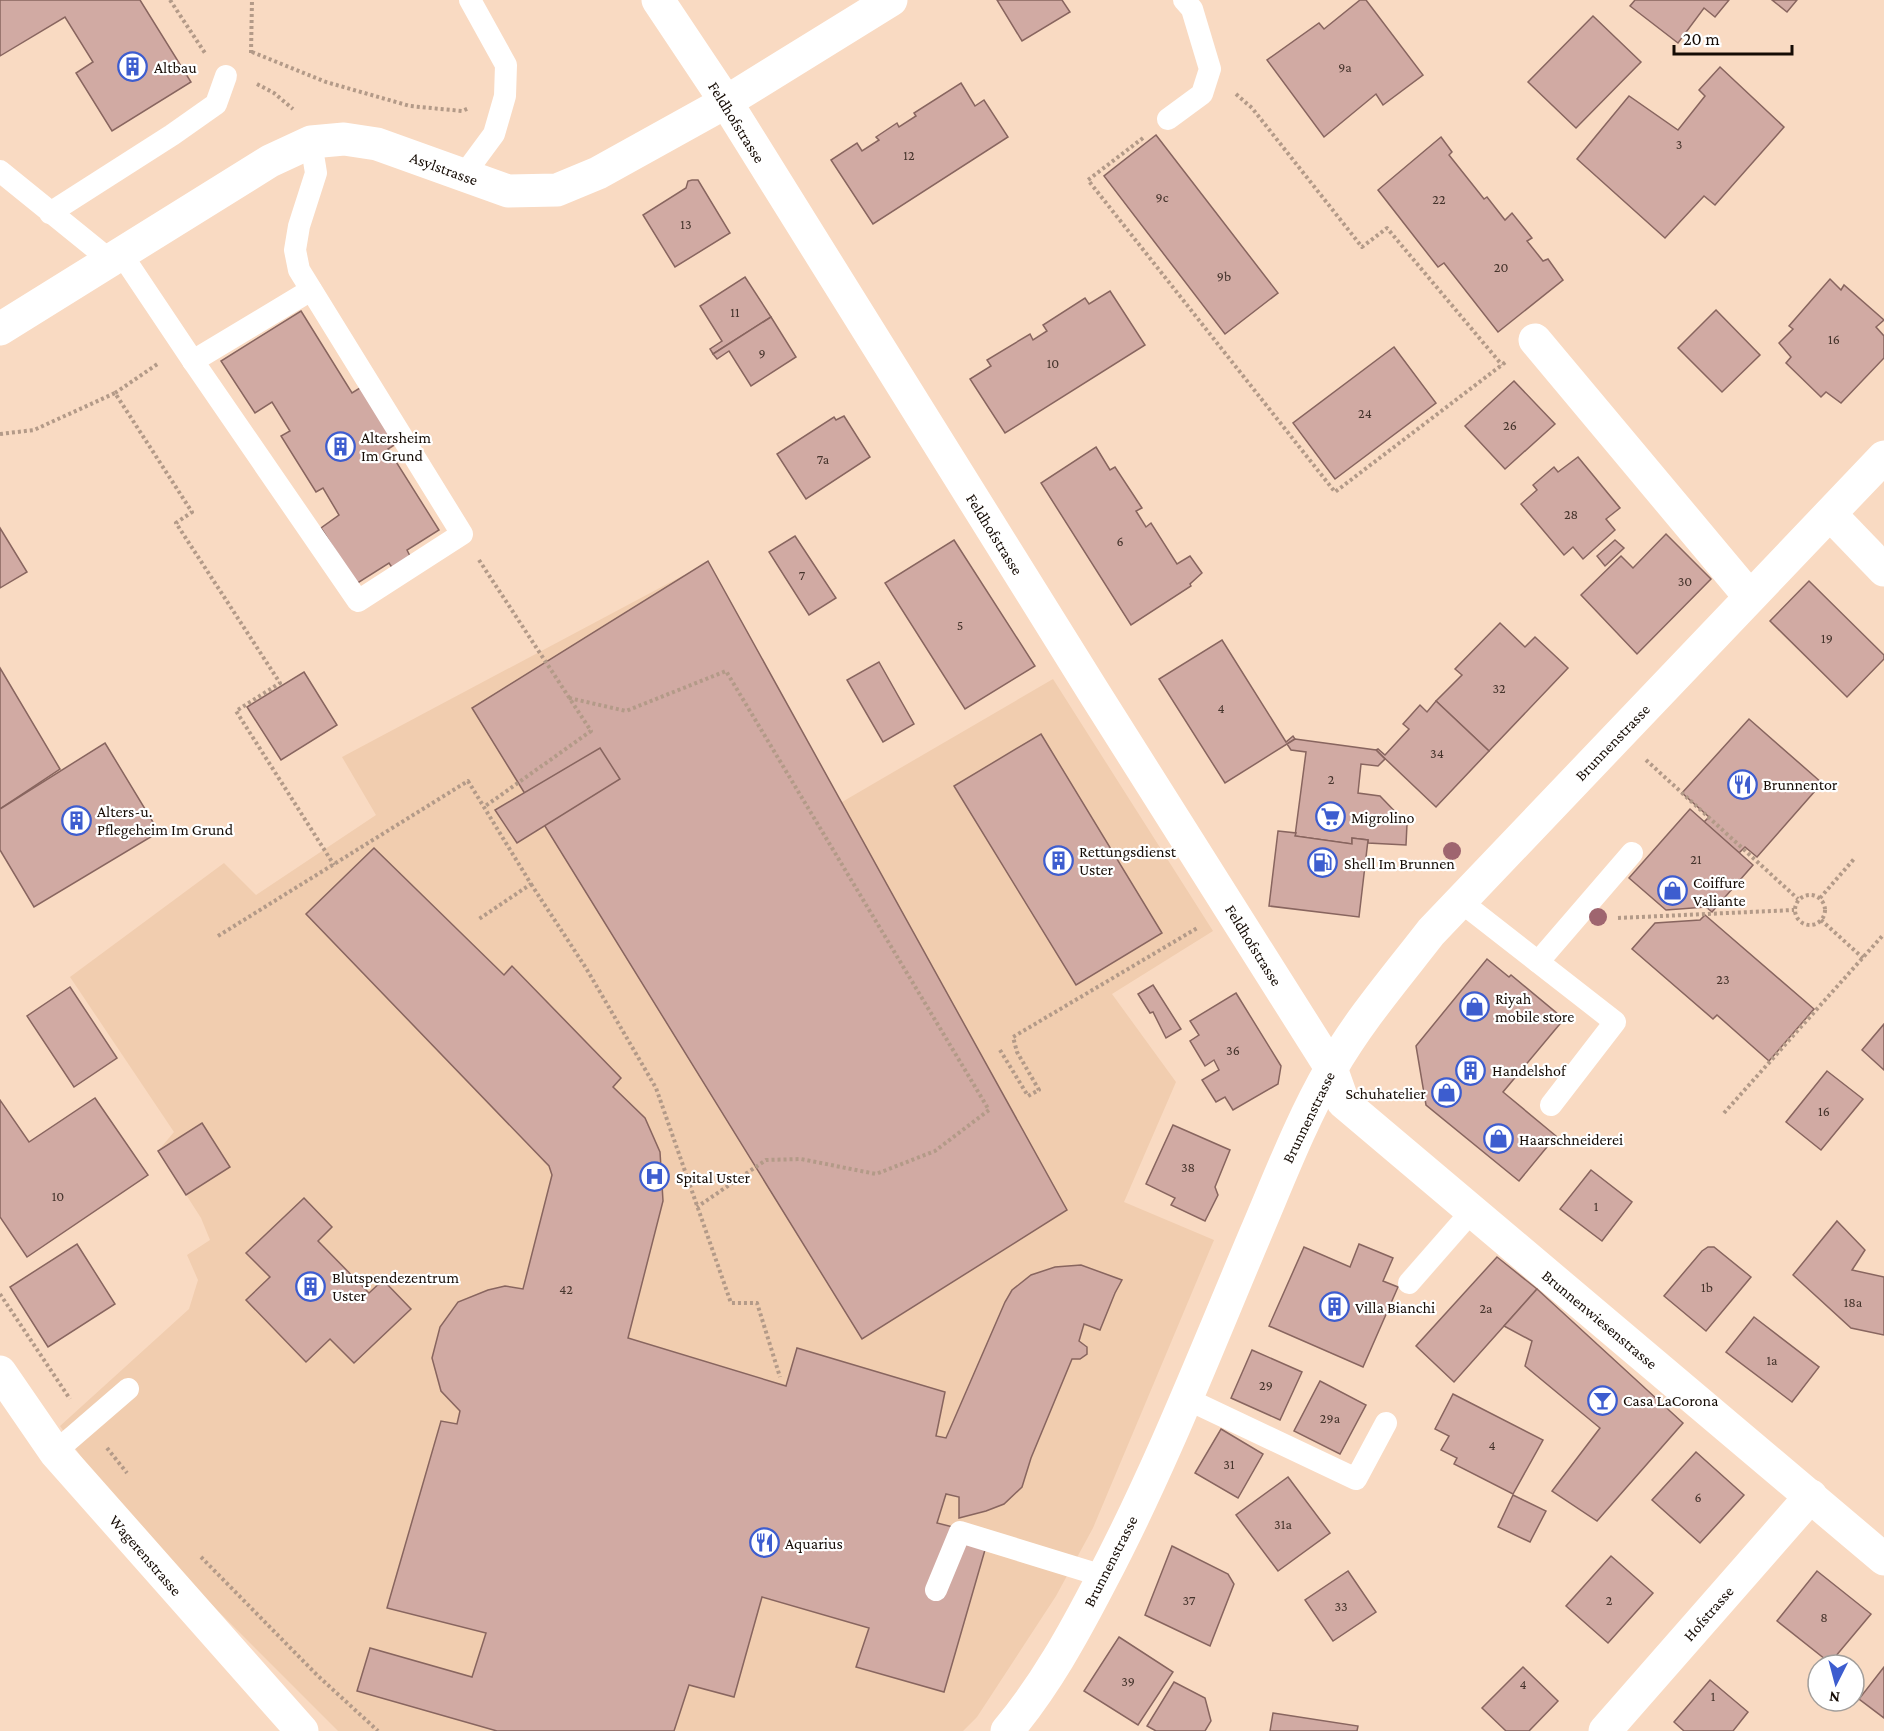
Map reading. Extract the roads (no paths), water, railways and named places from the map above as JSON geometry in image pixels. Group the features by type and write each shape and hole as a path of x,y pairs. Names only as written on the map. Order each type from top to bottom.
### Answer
{"street":[{"name":"Feldhofstrasse","path":"658,0 726,102 1331,1068"},
{"name":"Asylstrasse","path":"0,329 270,161 311,142 344,139 377,144 508,191 557,190 598,173 726,102 891,0"},
{"path":"1535,339 1750,597"},
{"name":"Brunnenstrasse","path":"1007,1731 1027,1707 1080,1622 1141,1499 1293,1146 1331,1068 1373,1007 1424,940 1884,457"},
{"path":"1830,514 1884,570"},
{"name":"Brunnenwiesenstrasse","path":"1331,1068 1343,1102 1884,1559"},
{"name":"Wagerenstrasse","path":"0,1372 55,1452 302,1731"},
{"name":"Hofstrasse","path":"1605,1731 1811,1496"}],"lane":[{"path":"463,176 494,134 505,96 506,65 470,0"},
{"path":"1168,119 1202,94 1210,69 1192,9 1184,0"},
{"path":"50,213 216,104 226,76"},
{"path":"0,171 50,213 117,258 188,354 358,601 462,534 299,270 296,250 299,226 316,173 311,142"},
{"path":"188,354 311,290"},
{"path":"1538,962 1632,853"},
{"path":"1460,901 1615,1022 1551,1105"},
{"path":"1408,1283 1472,1211"},
{"path":"55,1452 128,1389"},
{"path":"1185,1398 1356,1479 1386,1423"},
{"path":"936,1590 960,1532 1103,1576"}],"place":[{"name":"Altbau","path":"133,67"},
{"name":"Altersheim Im Grund","path":"340,446"},
{"name":"Brunnentor","path":"1742,784"},
{"name":"Migrolino","path":"1330,817"},
{"name":"Alters-u. Pflegeheim Im Grund","path":"76,820"},
{"name":"Rettungsdienst Uster","path":"1058,860"},
{"name":"Shell Im Brunnen","path":"1323,863"},
{"name":"Coiffure Valiante","path":"1672,891"},
{"name":"Riyah mobile store","path":"1474,1007"},
{"name":"Handelshof","path":"1471,1070"},
{"name":"Schuhatelier","path":"1447,1093"},
{"name":"Haarschneiderei","path":"1498,1139"},
{"name":"Spital Uster","path":"655,1177"},
{"name":"Blutspendezentrum Uster","path":"311,1286"},
{"name":"Villa Bianchi","path":"1334,1307"},
{"name":"Casa LaCorona","path":"1602,1400"},
{"name":"Aquarius","path":"764,1543"}]}
